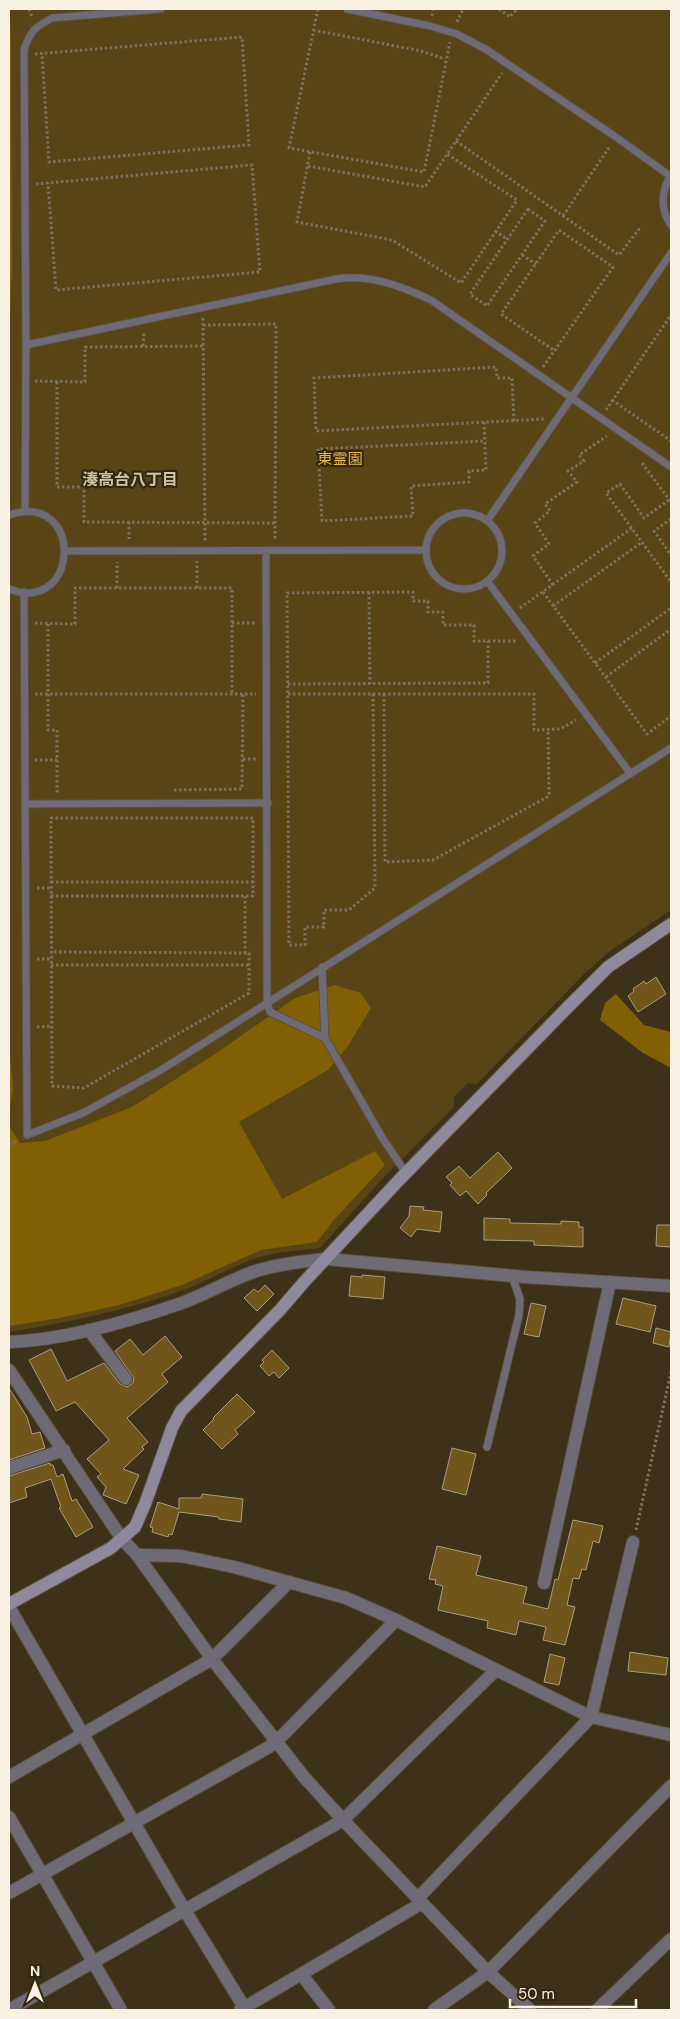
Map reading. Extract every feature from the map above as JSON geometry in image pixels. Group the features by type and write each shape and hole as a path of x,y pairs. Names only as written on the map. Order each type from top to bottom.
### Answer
{"street":[{"path":"633,1542 591,1717 420,1900 242,2009 9,1606 111,1548 134,1527 145,1504 172,1428 181,1411 327,1259 406,1173 608,967 671,924"},
{"path":"9,1342 30,1341 89,1330 179,1304 256,1271 298,1262 327,1259 512,1276 671,1286"},
{"path":"544,1583 610,1282"},
{"path":"89,1330 126,1379"},
{"path":"9,1370 122,1539 137,1555 212,1659 276,1742 343,1820 488,1972 530,2010"},
{"path":"9,1468 64,1450"},
{"path":"137,1555 181,1556 234,1567 346,1598 396,1620 591,1717 671,1735"},
{"path":"9,1778 212,1659 289,1582"},
{"path":"9,1894 276,1742 396,1620"},
{"path":"9,2010 343,1820 496,1670"},
{"path":"434,2010 488,1972 671,1786"},
{"path":"9,1817 122,2010"},
{"path":"596,2010 671,1938"},
{"path":"302,1974 329,2010"}],"lane":[{"path":"25,511 24,55 28,35 38,25 52,18 161,9"},
{"path":"347,9 452,33 487,50 671,176 664,191 663,201 664,212 671,225"},
{"path":"486,520 671,253"},
{"path":"26,345 344,278 370,278 400,286 431,300 671,468"},
{"path":"9,514 25,511 39,514 55,524 64,542 65,551 61,570 56,578 40,590 24,592 9,589"},
{"path":"468,513 486,520 498,536 501,545 499,565 487,580 469,588 449,586 434,574 428,566 426,550 428,536 433,528 449,516 468,513"},
{"path":"266,550 267,1003 270,1012 325,1038"},
{"path":"65,551 426,550"},
{"path":"487,580 630,773"},
{"path":"24,592 27,1135 83,1114 160,1070 671,748"},
{"path":"26,804 268,803"},
{"path":"322,967 325,1038 383,1139 406,1173"},
{"path":"486,1447 519,1315 520,1300 512,1276"}],"path":[{"path":"318,9 289,148 310,152 424,172 445,59 452,33"},
{"path":"498,9 510,17 516,9"},
{"path":"313,30 421,51 445,59"},
{"path":"24,55 42,53 242,37 249,145 49,162 42,53"},
{"path":"307,166 425,187 508,65"},
{"path":"563,216 616,137"},
{"path":"456,141 619,255 640,228"},
{"path":"310,152 297,222 392,240 460,283 517,200 447,154"},
{"path":"25,184 252,165 260,272 56,290 48,183"},
{"path":"528,209 545,221 487,306 470,294 507,239 528,209"},
{"path":"538,375 612,267 559,230 501,314 554,351"},
{"path":"496,231 507,239"},
{"path":"522,255 536,264"},
{"path":"197,588 204,523 203,307"},
{"path":"600,418 671,315"},
{"path":"203,325 276,324 275,550"},
{"path":"26,381 85,382 85,332"},
{"path":"85,346 203,346"},
{"path":"514,421 512,378 497,378 496,368 314,378 316,431 514,421 557,418"},
{"path":"57,382 57,487 84,487 84,522 275,523"},
{"path":"612,400 671,441"},
{"path":"484,422 485,441 486,470 469,470 469,482 411,486 413,516 322,521 318,449 485,441"},
{"path":"554,585 533,556 549,544 535,523 550,511 545,504 577,482 568,471 584,461 579,455 616,430"},
{"path":"642,462 670,501 644,518 620,484 606,493 671,582"},
{"path":"671,519 654,531 671,556"},
{"path":"128,522 128,551"},
{"path":"512,614 632,528"},
{"path":"553,606 642,542"},
{"path":"117,551 117,588"},
{"path":"25,623 75,624 76,588 232,588 232,694"},
{"path":"373,694 375,888 349,910 324,910 324,927 305,927 305,945 289,945 287,592 413,592 413,601 428,601 428,612 443,612 443,625 474,625 474,641 532,641"},
{"path":"370,592 370,684"},
{"path":"543,592 647,734 671,716"},
{"path":"596,663 671,608"},
{"path":"232,623 266,623"},
{"path":"48,624 48,730 57,730 57,791 67,791"},
{"path":"606,677 671,629"},
{"path":"288,684 488,683 488,641"},
{"path":"25,694 267,694"},
{"path":"164,790 242,789 244,694"},
{"path":"288,694 534,694 534,730 560,729 586,715"},
{"path":"384,694 385,862 433,860 549,796 548,730"},
{"path":"26,760 57,760"},
{"path":"51,896 253,896 253,818 51,818 51,882 51,896 51,952 51,965 52,1086 84,1088 249,993 249,953 51,952"},
{"path":"51,882 253,882"},
{"path":"245,896 245,953"},
{"path":"51,965 249,965"},
{"path":"633,1542 671,1372"}],"green space":[{"name":"東霊園","path":"9,9 671,9 671,910 610,951 584,974 477,1084 468,1083 454,1097 453,1108 384,1177 320,1248 267,1255 241,1264 186,1289 121,1309 76,1320 9,1332"}],"shaded area":[{"path":"9,9 11,35 12,268 9,338"},
{"path":"335,985 361,993 371,1008 348,1046 328,1070 239,1122 282,1199 375,1151 385,1165 333,1221 317,1242 261,1250 182,1285 119,1305 60,1318 9,1326 9,1126 20,1143 45,1141 132,1107 215,1054 295,998"},
{"path":"616,994 644,1025 671,1032 671,1068 643,1053 600,1020 605,1003"},
{"path":"9,1045 13,1087 9,1117"}],"building":[{"path":"656,977 666,994 638,1012 628,996 634,991 633,989 644,981 646,984"},
{"path":"498,1152 512,1168 486,1193 487,1195 478,1204 466,1191 460,1196 450,1185 452,1183 446,1177 459,1166 470,1178"},
{"path":"410,1206 424,1207 423,1210 442,1212 440,1232 417,1229 411,1237 400,1228 409,1216"},
{"path":"484,1218 510,1219 510,1223 561,1224 561,1221 579,1222 579,1227 583,1227 583,1247 534,1245 534,1241 484,1240"},
{"path":"657,1225 671,1225 671,1247 656,1246"},
{"path":"362,1275 385,1277 383,1299 349,1296 351,1276 362,1277"},
{"path":"265,1285 274,1294 257,1311 244,1298 254,1289 258,1292"},
{"path":"623,1298 656,1306 650,1332 616,1324"},
{"path":"531,1303 546,1306 539,1337 524,1334"},
{"path":"656,1328 671,1332 669,1347 653,1343"},
{"path":"165,1336 182,1357 162,1374 168,1382 127,1418 148,1442 142,1447 144,1449 123,1469 139,1475 126,1504 103,1495 106,1487 97,1477 101,1474 87,1459 109,1440 75,1402 56,1411 29,1360 51,1349 67,1381 104,1363 120,1384 127,1387 133,1383 134,1378 115,1351 130,1339 143,1355"},
{"path":"272,1350 289,1368 279,1378 274,1372 269,1376 260,1366 264,1362 262,1360"},
{"path":"9,1388 27,1417 32,1434 40,1432 45,1448 9,1460"},
{"path":"237,1394 255,1412 235,1430 238,1434 222,1449 203,1430"},
{"path":"452,1448 476,1454 466,1495 442,1489"},
{"path":"50,1463 50,1465 53,1465 57,1477 63,1474 72,1501 76,1499 93,1527 76,1537 59,1508 61,1507 51,1479 25,1488 27,1497 9,1503 9,1476"},
{"path":"202,1494 243,1499 241,1522 179,1512 172,1535 169,1534 168,1537 152,1532 153,1528 150,1527 158,1502 179,1509 179,1498 201,1498"},
{"path":"573,1520 603,1526 599,1543 593,1541 586,1570 582,1569 579,1579 573,1578 567,1605 575,1607 565,1645 543,1640 546,1627 519,1621 516,1635 487,1628 488,1621 438,1610 443,1586 435,1584 436,1580 429,1579 437,1546 481,1556 476,1575 527,1587 523,1603 548,1609 555,1579 558,1580"},
{"path":"630,1652 668,1658 666,1675 628,1671"},
{"path":"550,1654 565,1658 559,1685 544,1682"}],"district":[{"name":"湊高台八丁目","path":"130,479"}]}
